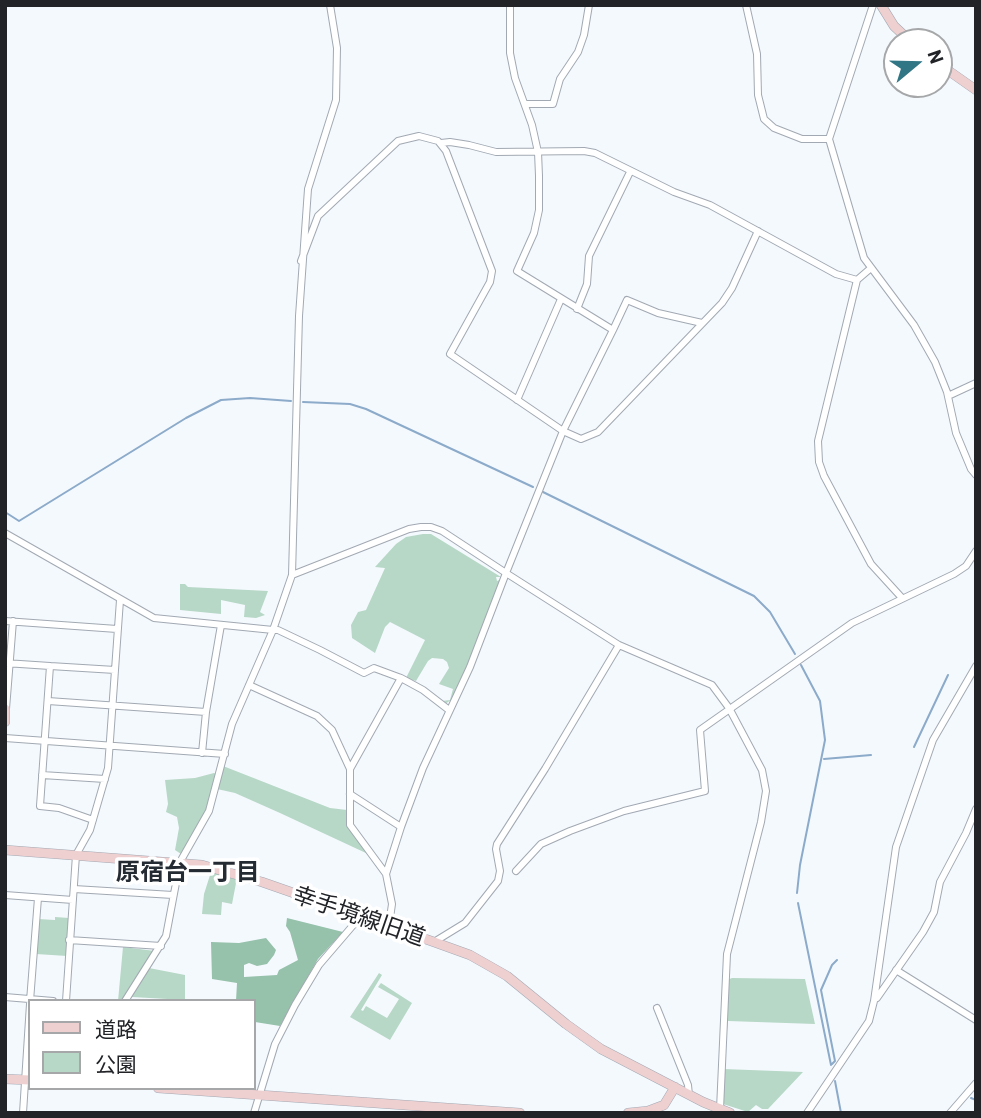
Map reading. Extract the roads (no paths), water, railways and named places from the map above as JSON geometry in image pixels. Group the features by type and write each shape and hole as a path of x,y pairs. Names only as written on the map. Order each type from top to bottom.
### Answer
{"street":[{"path":"126,999 161,946 169,925 180,862 209,811 232,724 273,630 292,575 302,261 308,189 336,100 337,48 330,5"},
{"path":"510,5 514,78 525,104 538,152 539,210 534,233 517,271 613,330"},
{"path":"525,104 553,104 559,79 578,51 584,35 589,5"},
{"path":"746,5 757,54 758,95 764,119 774,128 802,139 829,139"},
{"path":"873,5 829,139 864,258 914,325 935,362 948,396 956,433 976,475"},
{"path":"881,5 896,28"},
{"path":"953,74 976,90"},
{"path":"302,261 318,216 398,141 419,136 441,144 450,142 496,152 595,153 674,192 710,205 836,274 857,280"},
{"path":"441,144 451,163 492,277 450,354 563,431 581,439 598,432 722,303 732,288 758,230"},
{"path":"577,309 587,284 589,256 631,172"},
{"path":"871,268 857,280 818,441 819,462 872,564 902,598"},
{"path":"517,400 561,299"},
{"path":"386,874 423,768 470,667 563,431 627,300 658,313 702,323"},
{"path":"948,396 976,383"},
{"path":"292,575 409,529 431,527 442,531 619,645 712,685 729,708 762,770 766,791 761,822 727,954 719,1109"},
{"path":"5,533 154,618 273,630 364,673 374,668 401,678 423,690 449,710"},
{"path":"516,871 541,844 570,831 624,811 705,791 700,730 852,623 954,574 965,566 976,551"},
{"path":"66,999 76,850 90,830 105,779 110,746 120,600"},
{"path":"5,722 9,621 117,629"},
{"path":"202,753 221,625"},
{"path":"434,942 465,923 498,881 500,871 497,844 619,645"},
{"path":"8,664 115,670"},
{"path":"50,666 40,806 59,808 93,820"},
{"path":"807,1113 869,1021 896,847 933,740 976,666"},
{"path":"350,769 401,678"},
{"path":"249,685 286,700 326,722 350,769 351,825 386,874 391,904 389,925"},
{"path":"47,701 206,712"},
{"path":"5,738 225,754"},
{"path":"42,775 105,779"},
{"path":"350,794 401,827"},
{"path":"874,1001 934,912 940,882 976,810"},
{"name":"幸手境線旧道","path":"5,850 180,862 221,870 389,925 470,955 523,988 583,1037 689,1095 730,1113"},
{"path":"74,889 173,895"},
{"path":"5,895 73,900"},
{"path":"30,999 37,898"},
{"path":"254,1113 275,1044 295,1005 318,965 361,916"},
{"path":"69,940 161,946"},
{"path":"896,970 976,1020"},
{"path":"5,997 28,1001"},
{"path":"657,1008 688,1084 689,1095"},
{"path":"5,1079 28,1080 23,1113"},
{"path":"950,1113 976,1083"},
{"path":"628,1113 658,1109 667,1102 675,1087"},
{"path":"187,1090 520,1113"}],"waterway":[{"path":"5,512 19,521 186,418 221,400 250,398 291,401"},
{"path":"303,402 350,404 366,409 533,487"},
{"path":"543,492 754,596 770,612 795,654"},
{"path":"797,893 825,740 820,701 801,665"},
{"path":"914,747 948,675"},
{"path":"824,759 871,755"},
{"path":"798,903 831,1065"},
{"path":"832,1064 835,1061 821,990 837,960"},
{"path":"835,1081 841,1113"},
{"path":"971,1098 976,1100"}],"district":[{"name":"原宿台一丁目","path":"188,872"}]}
